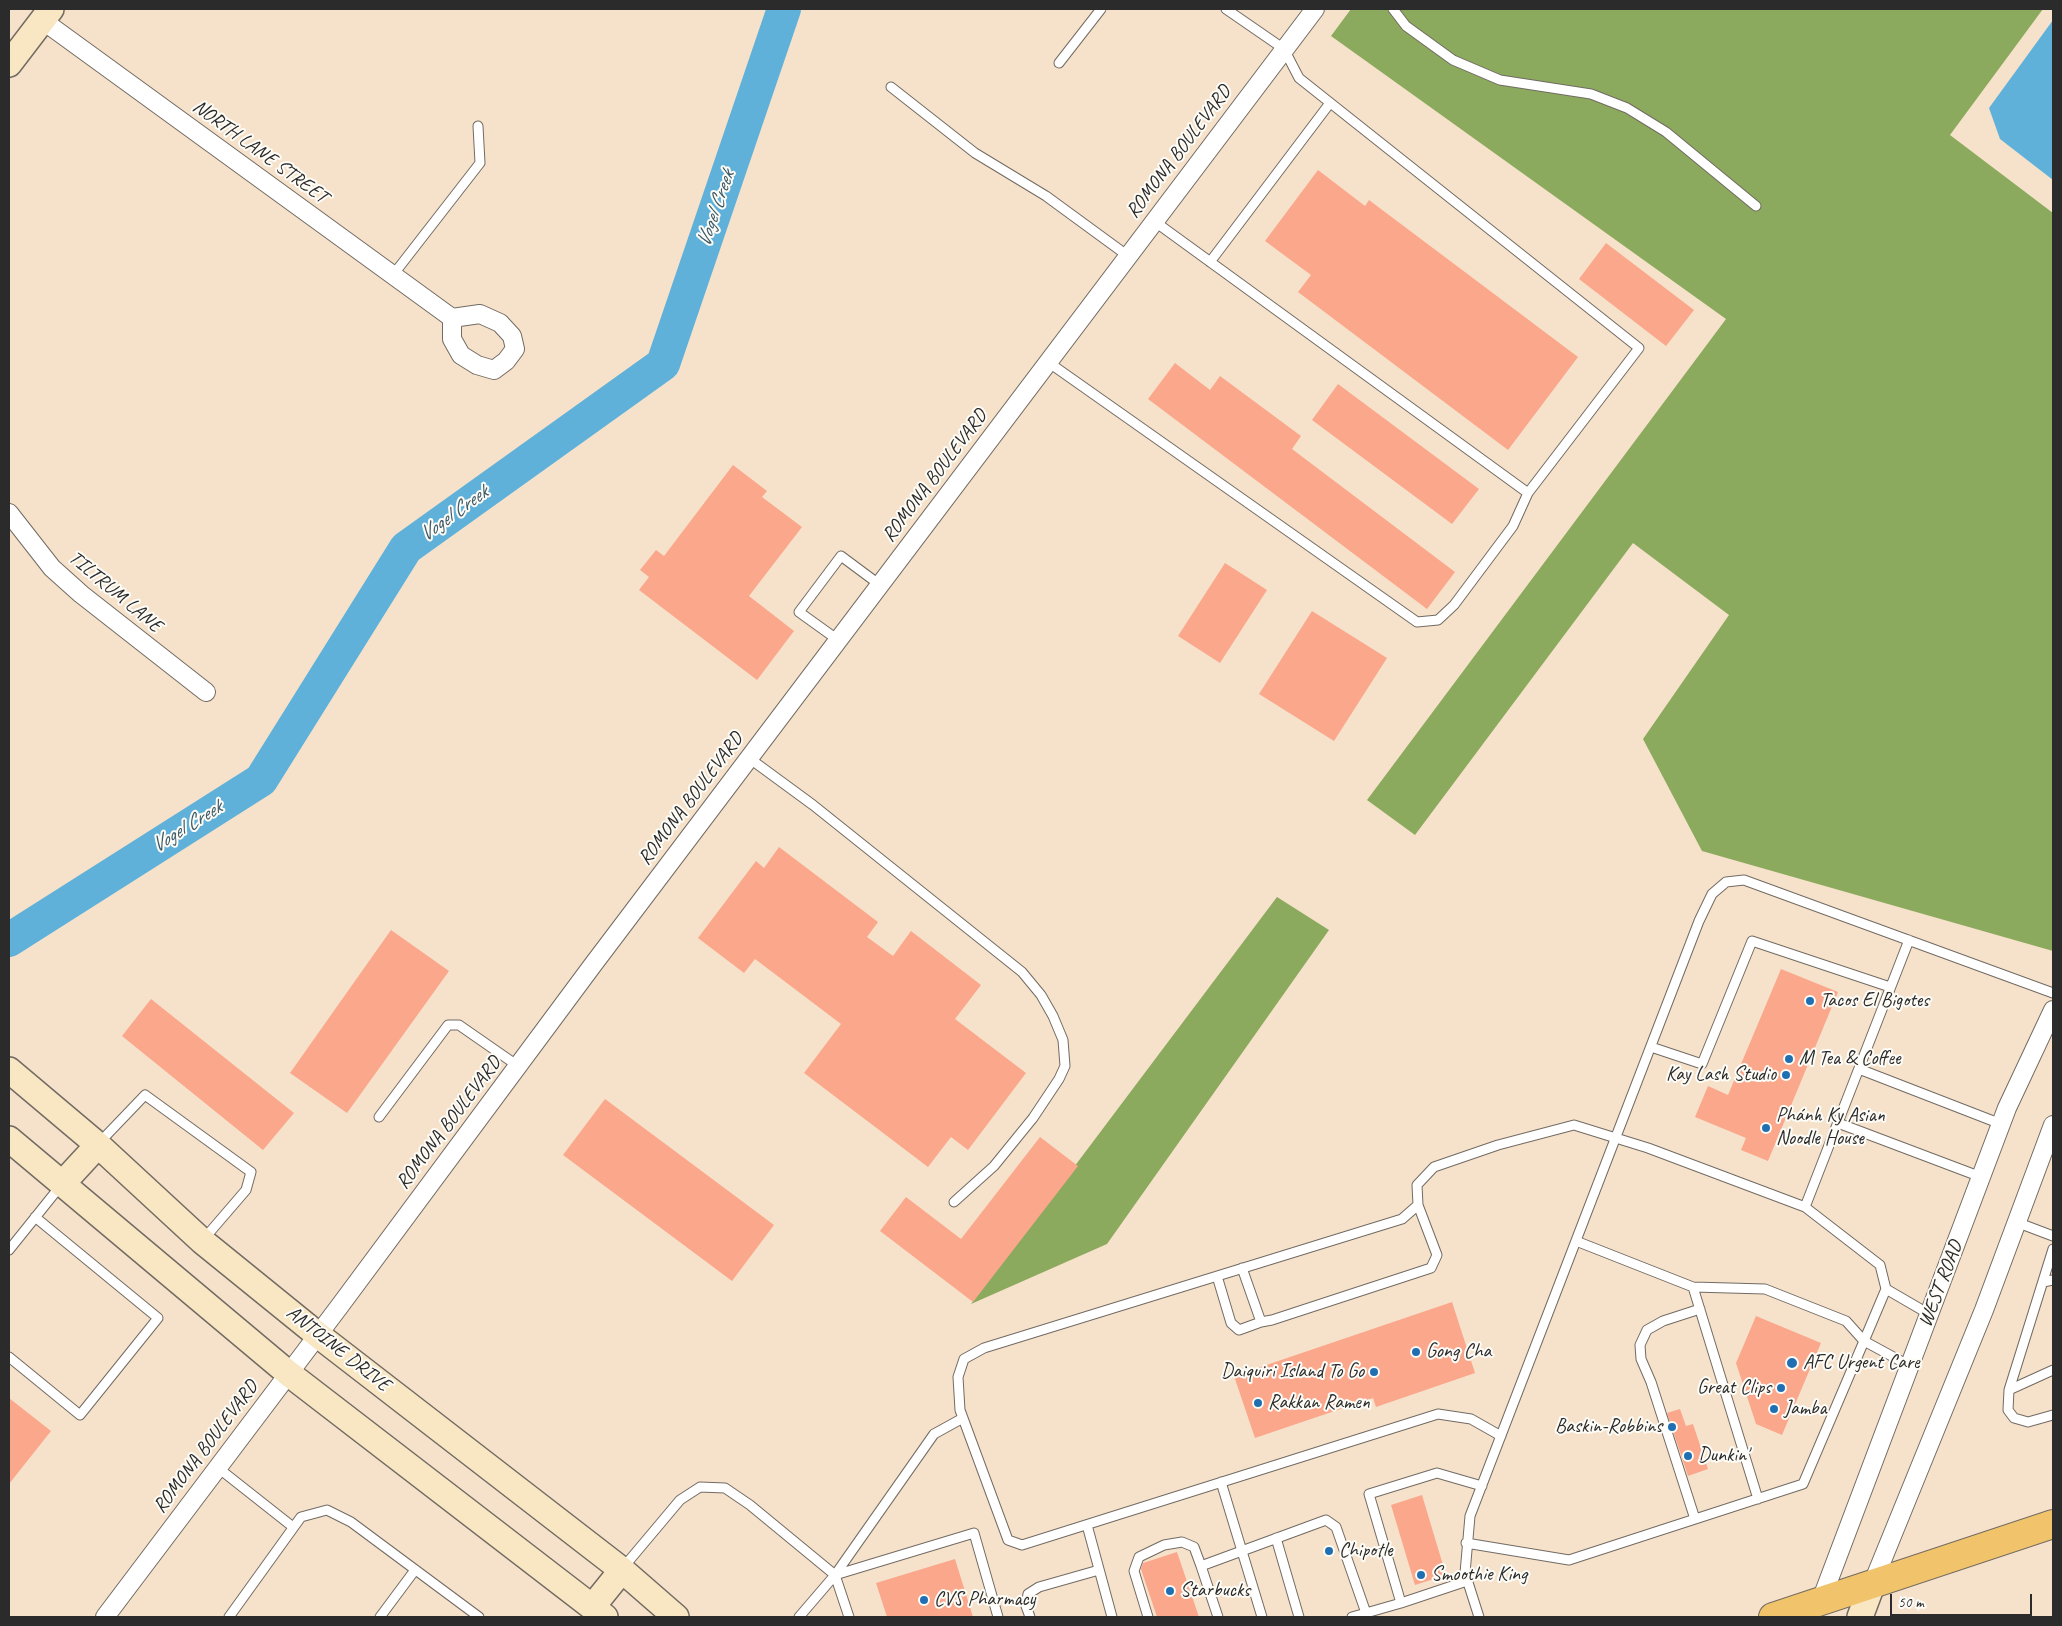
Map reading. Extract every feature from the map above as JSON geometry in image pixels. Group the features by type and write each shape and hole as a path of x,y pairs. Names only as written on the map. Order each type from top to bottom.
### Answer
{"main road":[{"path":"12,53 46,14"},
{"name":"ANTOINE DRIVE","path":"9,1070 98,1145 202,1241 318,1335 622,1570 676,1617"},
{"path":"9,1139 288,1373 599,1612 622,1570"},
{"path":"62,1184 98,1145"},
{"path":"1773,1617 1817,1610 1872,1585 2053,1524"},
{"path":"1860,1617 1872,1585"}],"street":[{"name":"ROMONA BOULEVARD","path":"105,1617 749,758 1316,9"},
{"name":"NORTH LANE STREET","path":"46,14 452,318"},
{"name":"TILTRUM LANE","path":"9,512 52,568 81,594 206,692"},
{"name":"WEST ROAD","path":"1817,1610 2001,1124 2053,1010"},
{"path":"1872,1585 1984,1310 2053,1125"}],"lane":[{"path":"1059,63 1101,9"},
{"path":"1048,362 1417,622 1438,620 1454,605 1513,526 1528,493 1639,348 1299,78 1284,49 1226,9"},
{"path":"1393,9 1406,26 1453,60 1500,80 1591,94 1627,108 1666,132 1756,206"},
{"path":"892,87 975,153 1046,196 1128,256"},
{"path":"1210,262 1330,103"},
{"path":"393,275 480,163 478,126"},
{"path":"1154,221 1528,493"},
{"path":"838,640 799,612 841,556 880,585"},
{"path":"749,758 813,805 1022,972 1041,995 1053,1016 1063,1040 1065,1066 1059,1079 1033,1118 994,1166 954,1202"},
{"path":"1479,1617 1465,1573 1466,1543 1470,1516 1699,921 1712,894 1726,882 1744,880 2053,993"},
{"path":"1805,1207 1908,940"},
{"path":"1651,1047 1702,1064 1752,941 1890,987"},
{"path":"379,1117 448,1025 459,1025 518,1066"},
{"path":"1859,1069 2001,1124"},
{"path":"98,1145 145,1094 251,1172 246,1190 202,1241"},
{"path":"1838,1123 1981,1177"},
{"path":"1217,1276 1231,1323 1239,1330 1431,1268 1437,1255 1418,1205 1417,1185 1434,1167 1480,1151 1574,1125 1648,1148 1805,1207 1880,1265 1886,1289 1804,1484 1569,1560 1466,1543"},
{"path":"9,1250 62,1184"},
{"path":"1418,1205 1402,1219 984,1348 964,1359 958,1377 960,1410 1008,1540 1022,1545 1438,1414 1471,1419 1501,1436"},
{"path":"9,1357 80,1415 158,1318 35,1217"},
{"path":"2016,1222 2053,1236"},
{"path":"1576,1241 1693,1287 1765,1289 1846,1321 1864,1340 1910,1366"},
{"path":"2053,1249 2009,1390 2008,1410 2014,1418 2028,1422 2053,1415"},
{"path":"1242,1268 1261,1322"},
{"path":"2043,1282 2053,1280"},
{"path":"1693,1287 1758,1499"},
{"path":"1886,1289 1930,1314"},
{"path":"1695,1519 1652,1382 1641,1359 1640,1345 1647,1330 1663,1321 1700,1309"},
{"path":"2009,1390 2053,1370"},
{"path":"800,1617 835,1574 934,1434 963,1418"},
{"path":"217,1467 294,1528"},
{"path":"1401,1603 1368,1494 1437,1473 1482,1486"},
{"path":"1221,1482 1262,1617"},
{"path":"622,1570 680,1500 700,1487 725,1488 750,1505 835,1574 849,1617"},
{"path":"229,1617 301,1516 327,1510 350,1522 479,1617"},
{"path":"1201,1566 1326,1520 1336,1528 1366,1613"},
{"path":"1087,1525 1112,1617"},
{"path":"835,1574 974,1533 998,1617"},
{"path":"1276,1538 1299,1617"},
{"path":"1148,1617 1134,1571 1139,1557 1164,1545 1182,1542 1194,1546 1218,1617"},
{"path":"380,1617 415,1570"},
{"path":"1030,1617 1026,1606 1028,1594 1039,1587 1099,1570"},
{"path":"1352,1617 1468,1581"}],"green space":[{"path":"1351,9 2043,9 1950,135 2053,213 2053,951 1702,851 1643,739 1729,615 1633,543 1415,835 1367,800 1726,319 1331,36"},
{"path":"1277,897 1329,930 1107,1244 971,1304"}],"water":[{"path":"2053,20 2053,180 2000,139 1989,108"}],"building":[{"path":"1318,170 1365,206 1369,200 1578,357 1508,450 1298,292 1311,275 1265,241"},
{"path":"1606,243 1694,310 1666,346 1579,279"},
{"path":"1175,363 1210,390 1220,376 1301,436 1292,449 1455,572 1427,609 1148,399"},
{"path":"1338,384 1479,489 1452,524 1312,420"},
{"path":"733,465 767,491 762,497 802,527 749,596 794,631 757,680 639,590 649,577 640,570 656,550 664,556"},
{"path":"1225,563 1267,590 1220,663 1178,636"},
{"path":"1312,611 1387,658 1334,741 1259,694"},
{"path":"779,847 878,922 867,937 893,956 911,931 981,985 955,1019 1026,1073 968,1150 951,1137 928,1167 804,1073 841,1024 755,959 744,973 698,938 756,861 764,868"},
{"path":"391,930 449,971 347,1113 290,1073"},
{"path":"1781,969 1838,992 1768,1161 1741,1150 1746,1138 1695,1117 1708,1086 1728,1095"},
{"path":"151,999 294,1113 263,1150 122,1036"},
{"path":"605,1099 774,1225 732,1281 563,1155"},
{"path":"1040,1137 1078,1166 973,1302 880,1231 906,1197 961,1239"},
{"path":"1452,1302 1475,1373 1376,1407 1373,1398 1255,1438 1234,1376"},
{"path":"1756,1316 1821,1343 1782,1435 1756,1424 1736,1363"},
{"path":"9,1398 51,1431 9,1484"},
{"path":"1680,1409 1686,1426 1693,1424 1708,1469 1688,1476 1667,1413"},
{"path":"1422,1495 1446,1575 1415,1585 1391,1505"},
{"name":"Starbucks","path":"1177,1552 1199,1617 1157,1617 1141,1569 1143,1563"},
{"name":"CVS Pharmacy","path":"955,1559 973,1617 887,1617 876,1583"}],"waterway":[{"name":"Vogel Creek","path":"9,940 261,780 406,548 663,364 784,9"}],"place":[{"name":"Tacos El Bigotes","path":"1810,1001"},
{"name":"M Tea & Coffee","path":"1789,1059"},
{"name":"Kay Lash Studio","path":"1786,1075"},
{"name":"Phánh Ky Asian Noodle House","path":"1766,1128"},
{"name":"Gong Cha","path":"1416,1352"},
{"name":"AFC Urgent Care","path":"1792,1363"},
{"name":"Daiquiri Island To Go","path":"1374,1372"},
{"name":"Great Clips","path":"1781,1388"},
{"name":"Rakkan Ramen","path":"1258,1403"},
{"name":"Jamba","path":"1774,1409"},
{"name":"Baskin-Robbins","path":"1672,1427"},
{"name":"Dunkin'","path":"1688,1456"},
{"name":"Chipotle","path":"1329,1551"},
{"name":"Smoothie King","path":"1421,1575"},
{"name":"Starbucks","path":"1170,1591"},
{"name":"CVS Pharmacy","path":"924,1600"}]}
